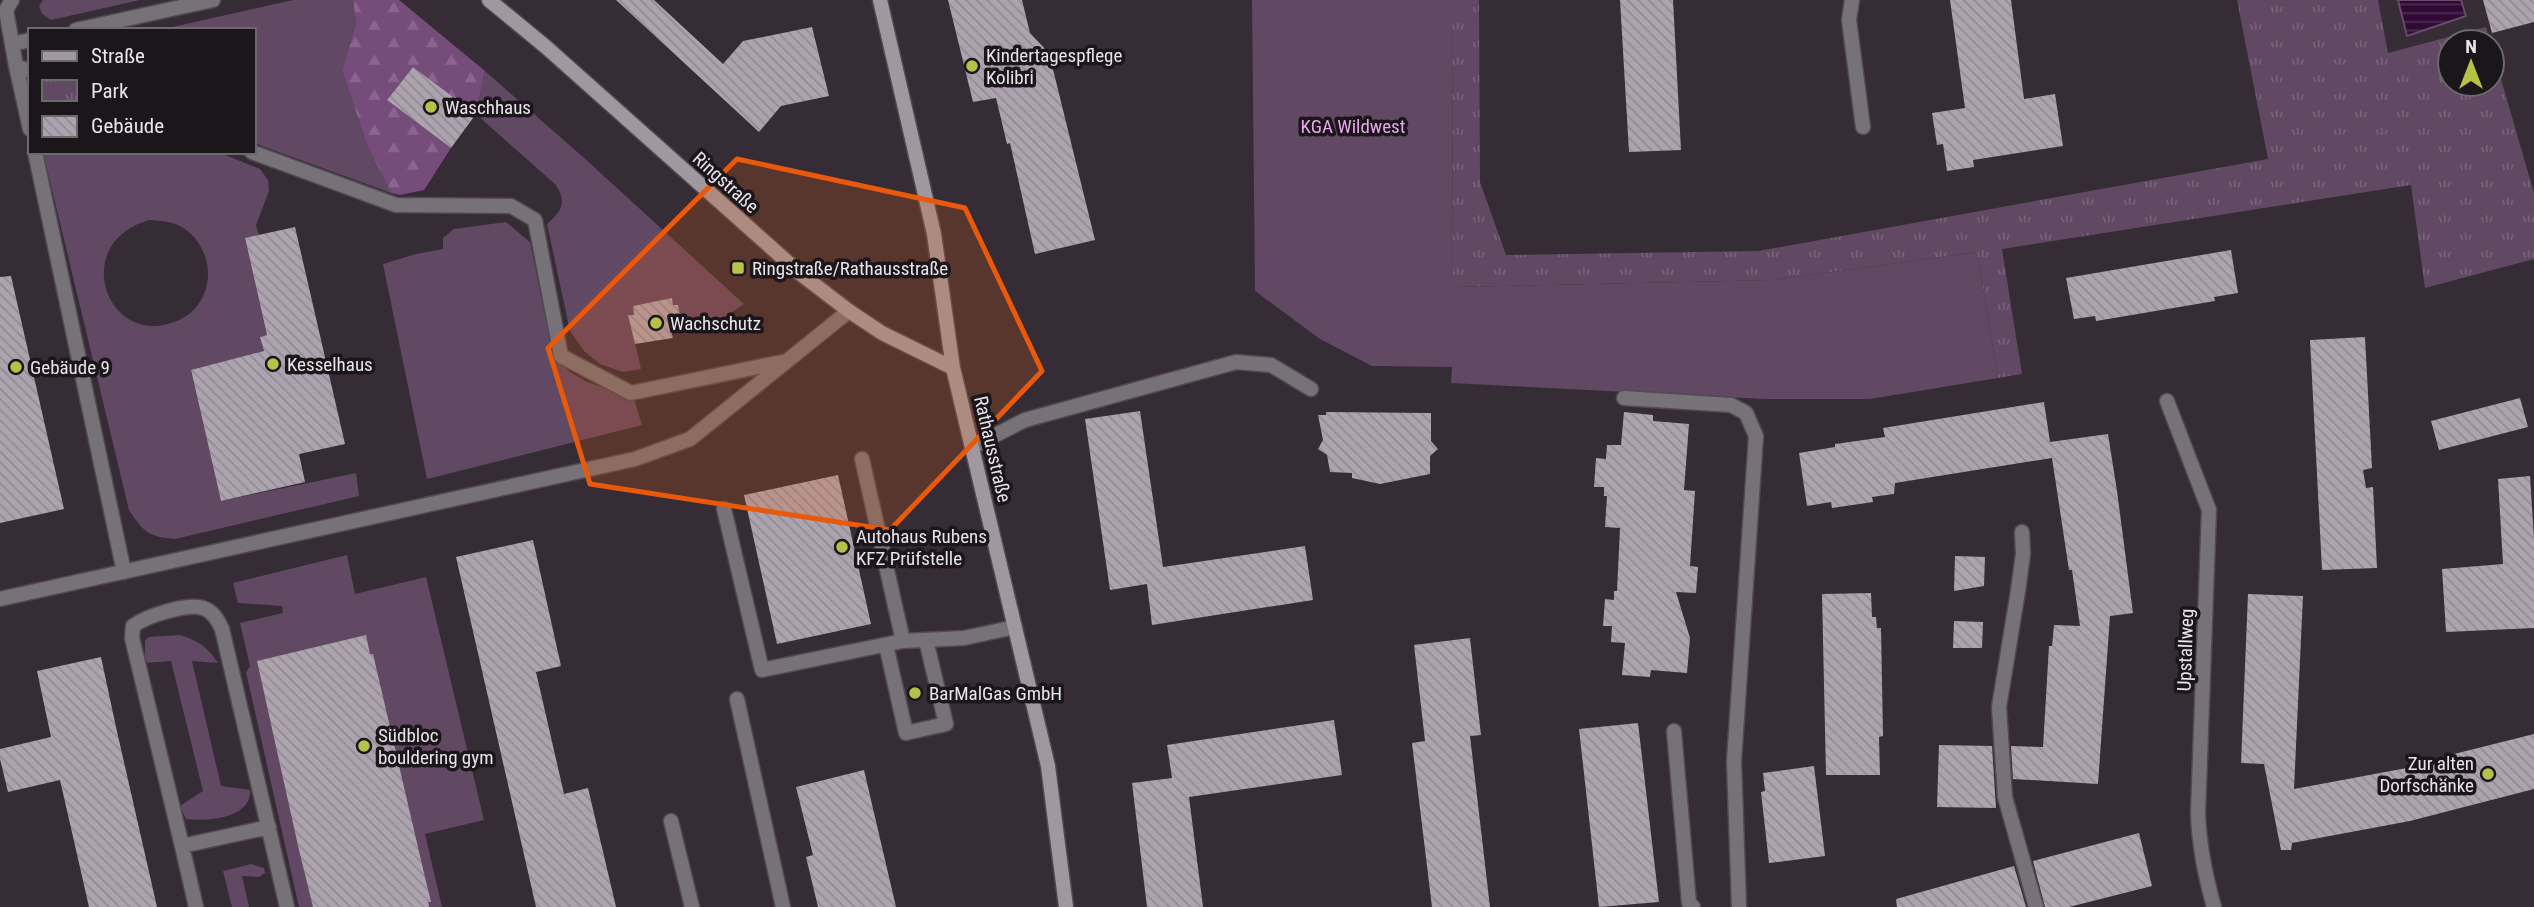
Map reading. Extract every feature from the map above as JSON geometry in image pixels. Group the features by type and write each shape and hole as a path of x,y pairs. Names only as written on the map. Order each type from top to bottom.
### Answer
{"main road":[{"name":"Ringstraße","path":"489,0 546,47 802,275 849,312 883,333 953,368"},
{"name":"Rathausstraße","path":"880,0 934,234 953,368 1048,766 1066,907"}],"street":[{"path":"12,0 6,10 12,44 23,68 28,112"},
{"path":"85,28 213,0"},
{"path":"1852,0 1849,20 1863,127"},
{"path":"12,44 28,40"},
{"path":"256,153 396,205 511,206 535,220 561,356 631,393 787,361"},
{"path":"35,154 124,572"},
{"path":"0,599 635,459 690,439 849,312"},
{"path":"972,447 1025,420 1236,362 1271,365 1311,388"},
{"path":"1624,398 1731,405 1746,413 1756,436 1734,761 1740,907"},
{"name":"Upstallweg","path":"2167,401 2209,510 2199,842 2214,907"},
{"path":"862,459 903,641"},
{"path":"724,509 762,670 903,641 964,638 1015,627"},
{"path":"2022,532 2023,554 1999,707 2005,797 2036,907"},
{"path":"196,907 132,638 134,626 144,617 185,608 203,608 215,616 222,629 287,907"},
{"path":"886,645 906,733 946,724 926,640"},
{"path":"737,699 783,907"},
{"path":"1674,731 1689,903 1693,907"},
{"path":"671,821 692,907"},
{"path":"182,846 269,827"}],"highlighted area":[{"path":"737,159 965,208 1042,371 890,530 590,484 548,348"}],"green space":[{"path":"43,0 140,0 51,20 42,14 39,6"},
{"path":"293,0 353,0 356,23 342,70 367,145 391,193 256,144 256,28 168,28"},
{"path":"353,0 399,0 485,71 476,114 413,67 387,100 451,148 424,190 400,195 391,193 367,145 342,70 356,23"},
{"name":"KGA Wildwest","path":"1252,0 1452,0 1453,287 1774,280 1977,252 1998,378 1870,399 1764,399 1451,383 1452,367 1372,366 1320,339 1255,291"},
{"path":"1452,0 1479,0 1480,182 1506,255 1758,251 2268,159 2237,0 2378,0 2388,53 2436,40 2436,98 2506,96 2534,193 2534,259 2425,288 2411,185 2002,249 2022,374 1998,378 1977,252 1774,280 1453,287"},
{"path":"485,71 744,304 707,329 687,334 683,330 678,305 673,305 672,299 633,306 634,315 629,316 641,369 623,372 600,364 584,351 570,331 547,224 561,206 559,191 556,185 476,114"},
{"path":"43,154 223,154 260,169 268,180 269,191 256,225 259,235 245,239 267,335 260,337 264,351 191,371 221,501 356,473 359,496 175,539 158,537 147,532 129,510","holes":["149,220 180,226 196,240 206,259 208,280 201,300 187,315 168,324 146,325 127,318 114,305 106,287 104,267 110,248 125,232"]},
{"path":"506,222 530,242 549,335 567,370 585,381 634,399 642,425 427,479 383,264 443,249 443,238 454,229"},
{"name":"Südbloc bouldering gym","path":"347,555 355,594 426,577 484,820 425,834 442,907 299,907 246,672 250,666 240,623 283,613 282,606 238,603 233,583"},
{"path":"180,635 202,645 218,663 192,661 221,786 250,790 244,807 216,819 186,819 180,806 203,791 171,661 145,663 145,640 149,637"},
{"path":"251,864 264,868 265,873 259,877 242,876 249,907 232,907 223,871"}],"shaded area":[{"path":"2398,0 2461,0 2466,16 2407,36"}],"building":[{"path":"616,0 654,0 723,64 743,41 812,27 829,96 781,106 759,132"},
{"path":"948,0 1022,0 1030,33 1049,53 1095,240 1035,254 1010,143 1007,144 996,98 973,102"},
{"path":"1620,0 1673,0 1681,150 1629,152"},
{"path":"1950,0 2011,0 2024,99 2055,94 2063,146 1973,160 1974,167 1947,171 1943,144 1937,145 1932,113 1965,108"},
{"path":"2483,0 2534,0 2534,22 2506,29 2491,28"},
{"name":"Waschhaus","path":"413,67 476,114 451,148 387,100"},
{"name":"Kesselhaus","path":"295,227 345,444 299,454 305,482 221,501 191,370 264,351 260,337 267,335 245,238"},
{"path":"2231,250 2238,293 2214,297 2215,301 2096,321 2095,316 2074,319 2066,278"},
{"name":"Gebäude 9","path":"11,276 64,509 0,523 0,277"},
{"name":"Wachschutz","path":"672,298 673,305 678,305 683,330 671,331 673,338 635,344 628,315 634,315 633,306"},
{"path":"2365,337 2372,468 2363,470 2366,488 2373,487 2377,568 2322,570 2310,340"},
{"path":"2520,398 2528,427 2439,450 2431,421"},
{"path":"2044,402 2050,442 2108,434 2117,491 2133,613 2110,616 2098,784 2013,779 2011,746 2043,747 2049,646 2052,646 2054,625 2080,626 2052,458 1895,483 1894,494 1872,497 1873,502 1832,508 1831,502 1807,506 1799,453 1835,447 1835,444 1885,437 1883,428"},
{"path":"1140,411 1163,567 1305,546 1313,600 1152,625 1147,584 1110,590 1085,419"},
{"path":"1326,412 1431,413 1431,441 1438,449 1430,456 1430,474 1380,484 1352,478 1352,473 1330,472 1327,455 1318,449 1323,440 1318,415 1326,415"},
{"path":"1624,412 1653,415 1653,421 1689,424 1684,490 1695,491 1690,566 1698,567 1696,593 1676,592 1690,638 1687,673 1651,670 1650,677 1622,675 1625,643 1611,642 1612,626 1603,626 1605,599 1614,600 1614,591 1617,591 1620,528 1605,527 1607,496 1604,496 1604,487 1594,487 1596,458 1606,459 1607,445 1621,445"},
{"path":"838,475 871,624 777,644 744,495"},
{"path":"2530,476 2534,538 2534,628 2446,632 2442,569 2503,564 2498,479"},
{"path":"533,540 561,666 536,672 564,794 588,788 616,907 536,907 456,557"},
{"path":"1955,556 1985,557 1984,586 1954,591"},
{"path":"1871,593 1872,617 1876,617 1877,628 1881,628 1883,736 1879,737 1880,775 1826,775 1822,594"},
{"path":"2248,594 2303,596 2294,789 2439,762 2438,758 2534,734 2534,789 2410,821 2292,843 2291,850 2281,850 2264,764 2241,763"},
{"path":"1954,621 1983,622 1982,648 1953,648"},
{"path":"366,635 370,654 373,654 431,902 428,902 429,907 313,907 299,850 257,661"},
{"path":"1470,638 1481,735 1470,736 1490,907 1432,907 1412,743 1425,741 1414,645"},
{"path":"101,657 157,907 89,907 60,780 8,792 0,759 0,749 51,737 37,671"},
{"path":"1334,720 1342,775 1189,797 1203,907 1147,907 1132,783 1172,778 1167,745"},
{"path":"1638,723 1659,902 1599,907 1579,729"},
{"path":"1939,745 1992,746 1996,808 1937,807"},
{"path":"1814,766 1825,856 1769,863 1761,792 1765,791 1763,773"},
{"path":"864,770 896,907 818,907 806,857 813,855 796,787"},
{"path":"2139,833 2152,886 2069,907 2045,907 2033,861"},
{"path":"2014,866 2026,907 1897,907 1896,899"}],"place":[{"name":"Kindertagespflege Kolibri","path":"972,66"},
{"name":"Waschhaus","path":"431,107"},
{"name":"Ringstraße/Rathausstraße","path":"738,268"},
{"name":"Wachschutz","path":"656,323"},
{"name":"Kesselhaus","path":"273,364"},
{"name":"Gebäude 9","path":"16,367"},
{"name":"Autohaus Rubens KFZ Prüfstelle","path":"842,547"},
{"name":"BarMalGas GmbH","path":"915,693"},
{"name":"Südbloc bouldering gym","path":"364,746"},
{"name":"Zur alten Dorfschänke","path":"2488,774"}]}
